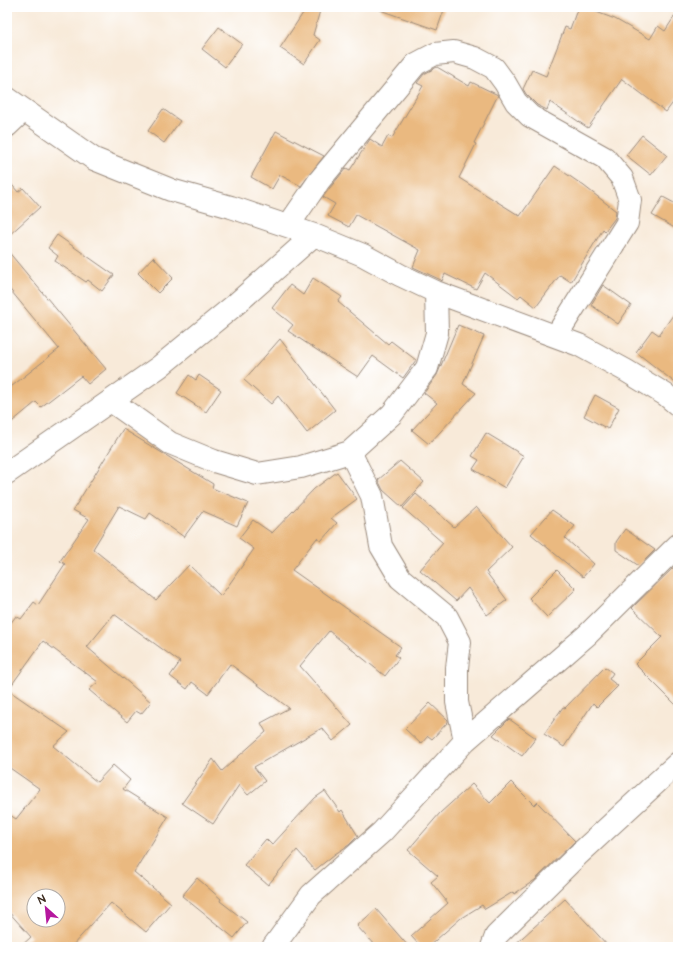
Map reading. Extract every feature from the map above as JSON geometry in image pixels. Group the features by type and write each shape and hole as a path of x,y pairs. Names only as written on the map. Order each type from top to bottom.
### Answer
{"street":[{"path":"288,226 319,181 416,64 435,54 454,52 475,58 494,68 516,102 530,116 605,158 622,178 630,200 627,223 556,336"},
{"path":"7,126 16,104 94,159 171,190 231,206 314,235 363,255 436,292 579,345 625,370 666,395 678,405"},
{"path":"7,473 159,367 236,304 314,235"},
{"path":"111,401 170,443 214,461 257,474 301,467 350,452 392,414 427,368 437,333 436,292"},
{"path":"350,452 372,496 381,546 400,578 447,618 460,642 457,668 457,702 465,741"},
{"path":"273,947 311,895 382,832 465,741 587,635 678,545"},
{"path":"492,947 496,936 578,855 678,763"}],"building":[{"path":"307,7 321,7 313,35 320,40 304,64 280,48"},
{"path":"381,7 445,7 437,30 380,10"},
{"path":"578,7 583,7 615,19 650,39 658,26 665,31 678,11 678,96 666,112 622,79 588,128 550,102 547,110 537,105 526,94 523,89 532,70 546,76 565,27 570,29"},
{"path":"219,27 242,44 225,67 202,49"},
{"path":"437,67 469,86 471,82 498,95 474,143 476,144 459,178 520,216 555,166 616,211 615,218 605,231 603,229 571,282 560,275 536,307 521,295 518,298 485,273 476,289 445,274 442,281 413,267 420,250 356,215 349,227 328,216 335,204 323,197 346,168 350,170 370,139 382,147 388,136 392,138 423,86 417,83 424,74"},
{"path":"163,109 180,121 164,143 148,131"},
{"path":"276,131 324,156 301,186 280,175 272,189 251,177"},
{"path":"642,135 667,155 651,175 626,155"},
{"path":"7,179 18,192 23,188 40,207 7,237"},
{"path":"663,197 678,205 678,230 652,215"},
{"path":"57,235 114,275 102,291 88,280 86,282 55,261 58,256 48,248"},
{"path":"7,250 106,369 88,384 81,376 41,407 36,402 7,426 7,390 59,349 7,286"},
{"path":"153,257 173,278 158,293 138,273"},
{"path":"313,278 342,297 338,302 388,344 391,341 416,360 403,378 373,356 358,377 288,331 293,325 272,308 290,285 303,295"},
{"path":"603,285 631,305 618,324 591,305"},
{"path":"678,308 678,385 636,352 652,330 659,335"},
{"path":"458,325 484,336 463,384 476,393 429,444 412,430 437,403 424,393 437,375"},
{"path":"280,339 335,410 307,433 278,396 271,404 244,380"},
{"path":"189,375 196,380 199,375 221,390 206,412 177,393"},
{"path":"595,395 619,408 608,429 584,416"},
{"path":"123,429 213,484 212,488 248,503 237,526 203,511 184,537 150,513 146,519 119,506 93,549 156,600 189,565 221,596 254,549 239,538 253,520 272,533 314,489 337,472 357,499 331,518 337,523 321,541 317,538 292,570 401,647 395,655 399,658 385,676 329,631 300,666 352,725 333,741 322,728 254,767 265,781 248,795 239,785 213,824 182,803 213,759 222,771 266,732 261,723 289,708 230,664 208,694 192,682 187,689 170,676 180,662 114,614 87,647 151,702 141,714 136,711 127,722 89,690 98,682 43,641 8,690 69,732 53,746 97,782 113,765 130,780 123,789 168,817 134,872 171,903 146,932 111,903 71,947 20,947 31,937 7,910 7,813 16,819 40,789 7,766 7,628 16,616 21,619 34,602 38,605 65,564 60,561 89,519 73,510"},
{"path":"486,433 524,456 505,488 473,469 479,460 472,456"},
{"path":"400,461 424,482 402,507 383,490 378,480"},
{"path":"416,494 454,527 476,507 512,547 486,572 507,600 487,615 468,588 456,601 420,570 443,543 403,508"},
{"path":"552,510 575,526 565,538 594,564 583,577 531,534"},
{"path":"625,529 655,550 639,566 616,550 616,542"},
{"path":"678,563 678,707 635,664 662,637 632,608"},
{"path":"557,570 576,589 547,617 529,598"},
{"path":"605,667 613,673 609,679 618,686 597,707 593,703 564,747 544,734 563,707 565,708"},
{"path":"430,703 448,720 448,722 432,739 428,736 421,744 405,729"},
{"path":"509,719 536,738 522,756 493,735"},
{"path":"511,782 534,805 537,802 575,841 535,880 514,894 513,892 485,909 482,905 461,918 428,947 421,947 411,936 448,903 431,882 438,876 408,850 440,813 472,784 490,803"},
{"path":"325,791 340,812 342,810 358,836 349,845 315,870 297,850 268,885 244,865 266,839 272,845 315,798"},
{"path":"197,878 221,899 220,901 247,922 234,938 182,896"},
{"path":"565,899 609,947 512,947"},
{"path":"376,909 409,947 376,947 357,926"}]}
